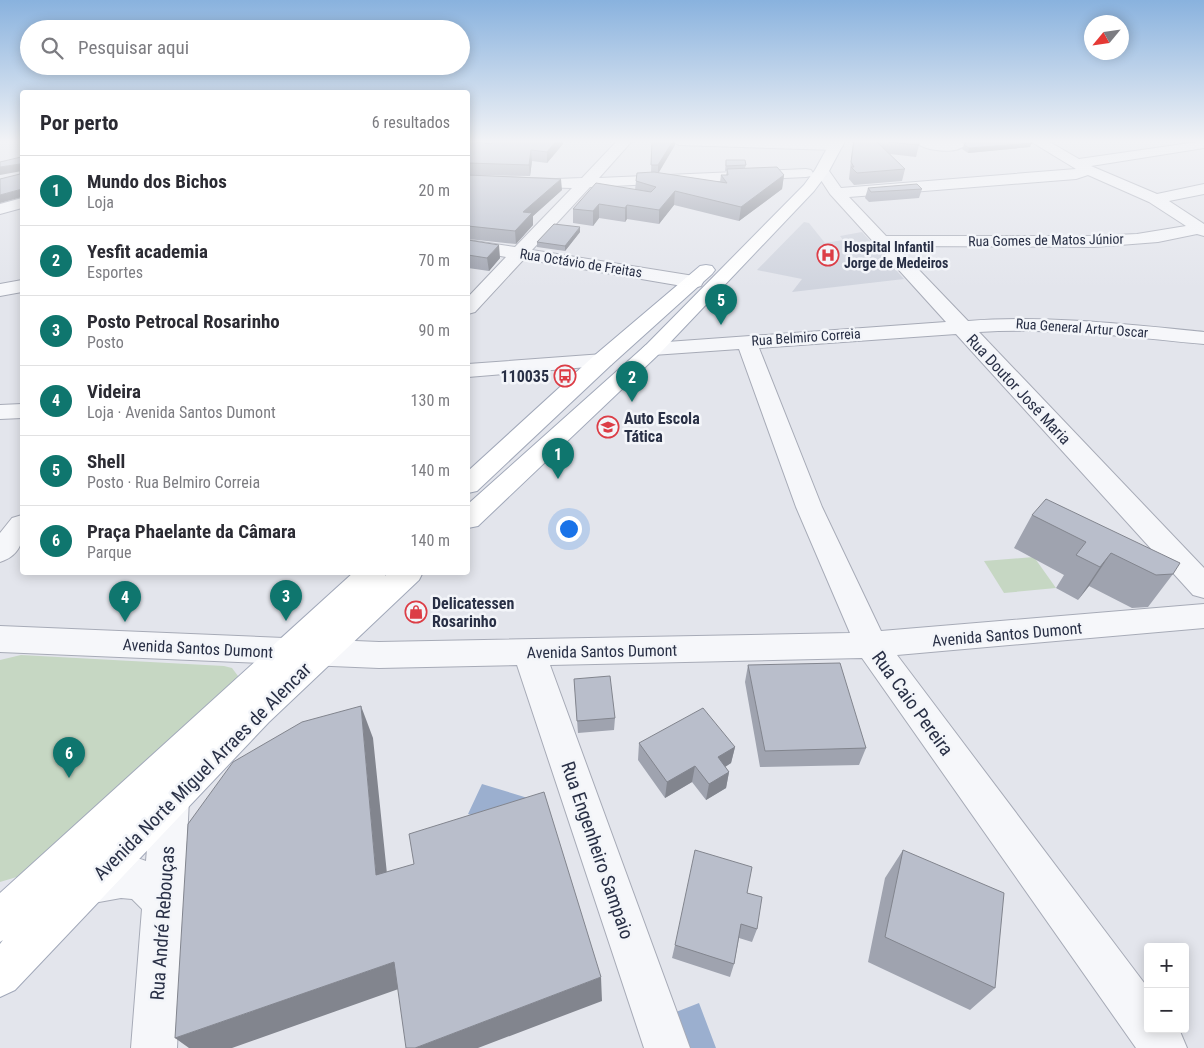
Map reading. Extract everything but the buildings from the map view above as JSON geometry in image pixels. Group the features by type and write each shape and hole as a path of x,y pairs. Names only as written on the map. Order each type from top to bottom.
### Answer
{"main road":[{"path":"470,483 603,360 694,282 795,190"},
{"path":"470,517 653,349 797,190"},
{"name":"Avenida Norte Miguel Arraes de Alencar","path":"0,975 170,799 304,652 370,575"},
{"name":"Avenida Norte Miguel Arraes de Alencar","path":"0,921 304,652 405,575"}],"street":[{"path":"470,306 580,190"},
{"path":"833,190 836,192 859,190"},
{"path":"1132,190 1154,199 1203,232"},
{"path":"1154,199 1199,190"},
{"name":"Rua Doutor José Maria","path":"836,192 1204,587"},
{"path":"0,209 20,204"},
{"name":"Rua Gomes de Matos Júnior","path":"881,241 1095,241 1203,232"},
{"name":"Rua Octávio de Freitas","path":"470,246 694,282"},
{"path":"0,290 20,286"},
{"name":"Rua General Artur Oscar","path":"960,326 1056,325 1204,338"},
{"name":"Rua Belmiro Correia","path":"653,349 960,326"},
{"name":"Rua Caio Pereira","path":"746,341 809,507 871,646 1144,1021"},
{"path":"470,371 603,360"},
{"path":"0,412 20,411"},
{"path":"0,552 20,527"},
{"name":"Avenida Santos Dumont","path":"0,639 379,655 871,646 1204,616"},
{"name":"Rua Engenheiro Sampaio","path":"529,652 667,1048"},
{"name":"Rua André Rebouças","path":"154,1048 170,799"},
{"path":"88,884 121,878 141,879 163,900"},
{"path":"1153,1033 1164,1048"}],"shaded area":[{"name":"Hospital Infantil Jorge de Medeiros","path":"804,222 809,223 825,243 843,240 840,236 862,232 904,279 792,292 802,279 757,270"}],"green space":[{"path":"1034,557 1056,588 1004,593 984,561"},
{"path":"21,655 224,666 232,668 238,676 238,682 20,876 0,882 0,660"}],"water":[{"path":"482,784 531,799 519,831 468,814"},
{"path":"699,1003 716,1048 689,1048 676,1012"}],"place":[{"name":"Hospital Infantil Jorge de Medeiros","path":"828,255"},
{"name":"Shell","path":"721,325"},
{"name":"110035","path":"565,376"},
{"name":"Yesfit academia","path":"632,402"},
{"name":"Auto Escola Tática","path":"608,427"},
{"name":"Mundo dos Bichos","path":"558,479"},
{"name":"Delicatessen Rosarinho","path":"416,612"},
{"name":"Posto Petrocal Rosarinho","path":"286,621"},
{"name":"Videira","path":"125,622"},
{"name":"Praça Phaelante da Câmara","path":"69,778"}]}
